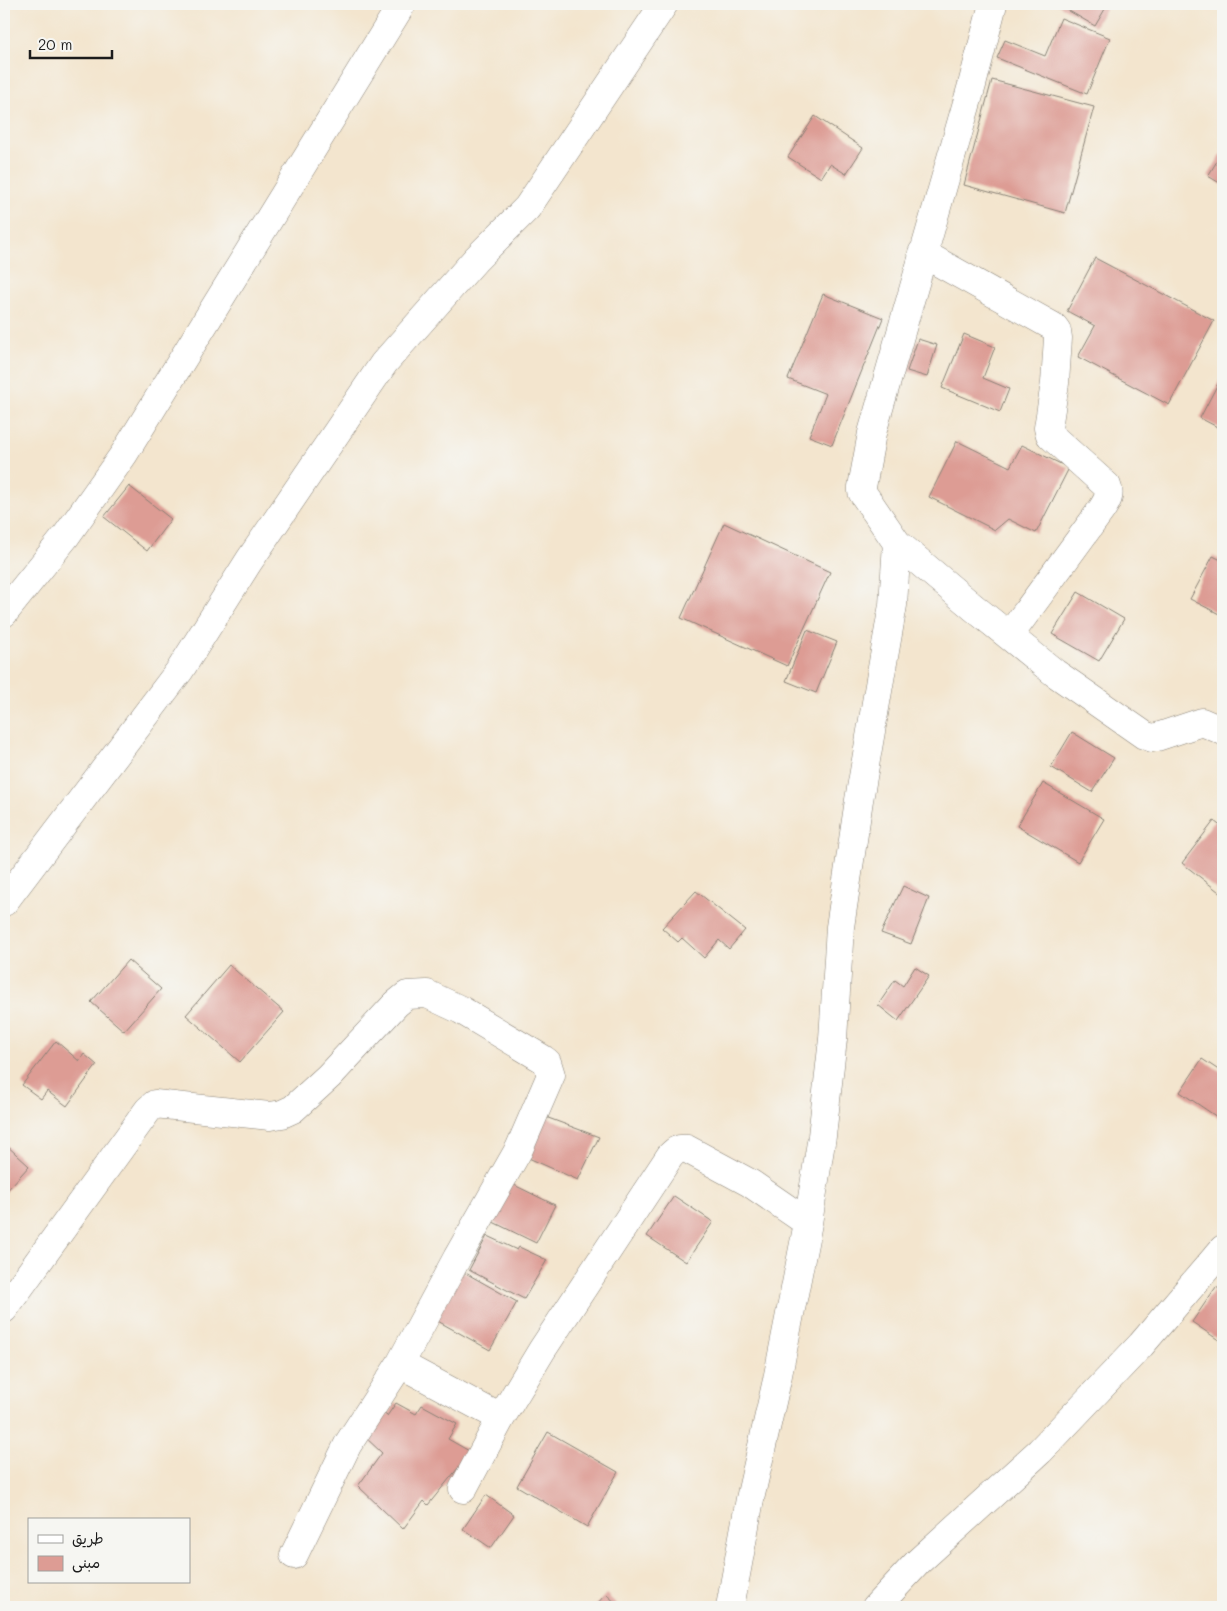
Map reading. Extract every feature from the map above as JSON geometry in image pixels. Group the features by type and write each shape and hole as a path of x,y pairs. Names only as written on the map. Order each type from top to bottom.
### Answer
{"street":[{"path":"4,613 66,536 124,454 402,4"},
{"path":"4,902 180,670 249,560 384,363 476,259 527,208 664,4"},
{"path":"993,4 972,85 922,253 872,434 862,492 897,543 1055,673 1144,735 1152,738 1157,737 1202,722 1223,731"},
{"path":"922,253 1054,326 1058,338 1055,383 1048,428 1050,435 1108,486 1108,499 1102,509 1009,636"},
{"path":"730,1607 750,1499 777,1380 808,1223 822,1136 833,1039 840,928 858,800 893,606 897,543"},
{"path":"4,1309 148,1110 155,1104 270,1116 282,1114 293,1109 330,1076 396,1004 407,995 427,994 460,1010 543,1059 550,1067 551,1075 518,1149 400,1364 348,1444 294,1556"},
{"path":"463,1489 501,1418 547,1342 670,1156 676,1150 680,1148 687,1149 750,1184 808,1223"},
{"path":"876,1607 918,1562 1040,1451 1141,1345 1223,1249"},
{"path":"400,1364 501,1418"}],"building":[{"path":"1057,4 1108,4 1095,26"},
{"path":"1061,18 1110,38 1087,94 997,58 1005,40 1045,56"},
{"path":"992,80 1094,107 1065,213 964,185"},
{"path":"815,116 863,148 846,174 830,164 821,178 788,157"},
{"path":"1223,151 1223,185 1208,176"},
{"path":"1095,258 1214,321 1169,405 1078,357 1095,326 1067,311"},
{"path":"823,294 883,318 832,445 809,436 826,394 788,379"},
{"path":"964,334 995,347 983,378 1009,389 1000,412 942,388"},
{"path":"918,339 937,345 927,377 907,371"},
{"path":"1223,374 1223,430 1200,418"},
{"path":"957,441 1010,467 1022,445 1069,468 1036,533 1008,519 995,530 929,497"},
{"path":"129,486 171,519 147,551 104,517"},
{"path":"724,523 830,572 787,666 681,618"},
{"path":"1213,556 1223,561 1223,616 1190,599"},
{"path":"1078,592 1124,619 1099,661 1052,634"},
{"path":"807,630 837,642 816,693 786,681"},
{"path":"1072,732 1114,758 1092,792 1051,767"},
{"path":"1043,783 1104,819 1078,862 1017,826"},
{"path":"1214,821 1223,828 1223,895 1182,863"},
{"path":"903,886 929,898 911,944 881,933"},
{"path":"696,891 745,930 729,949 719,940 704,958 682,938 678,942 662,928"},
{"path":"128,960 161,989 124,1031 91,1002"},
{"path":"229,965 284,1012 240,1062 186,1015"},
{"path":"915,967 929,976 898,1021 878,1005 895,980 903,986"},
{"path":"56,1041 79,1061 84,1054 97,1065 67,1106 47,1091 41,1099 22,1085"},
{"path":"1202,1059 1223,1073 1223,1121 1180,1092"},
{"path":"543,1116 599,1137 578,1180 524,1156"},
{"path":"4,1143 29,1166 4,1194"},
{"path":"510,1183 555,1205 536,1243 491,1221"},
{"path":"674,1196 713,1222 686,1262 647,1236"},
{"path":"487,1236 517,1250 519,1247 547,1260 524,1299 469,1270"},
{"path":"462,1271 517,1302 490,1350 434,1319"},
{"path":"1223,1286 1223,1343 1192,1322 1216,1287 1221,1290"},
{"path":"396,1403 416,1414 422,1405 457,1424 448,1439 471,1452 428,1505 424,1501 403,1529 358,1486 382,1453 364,1436 382,1412 387,1416"},
{"path":"548,1432 618,1472 587,1527 517,1486"},
{"path":"486,1495 514,1515 491,1548 463,1529"},
{"path":"606,1594 620,1607 594,1607"}]}
